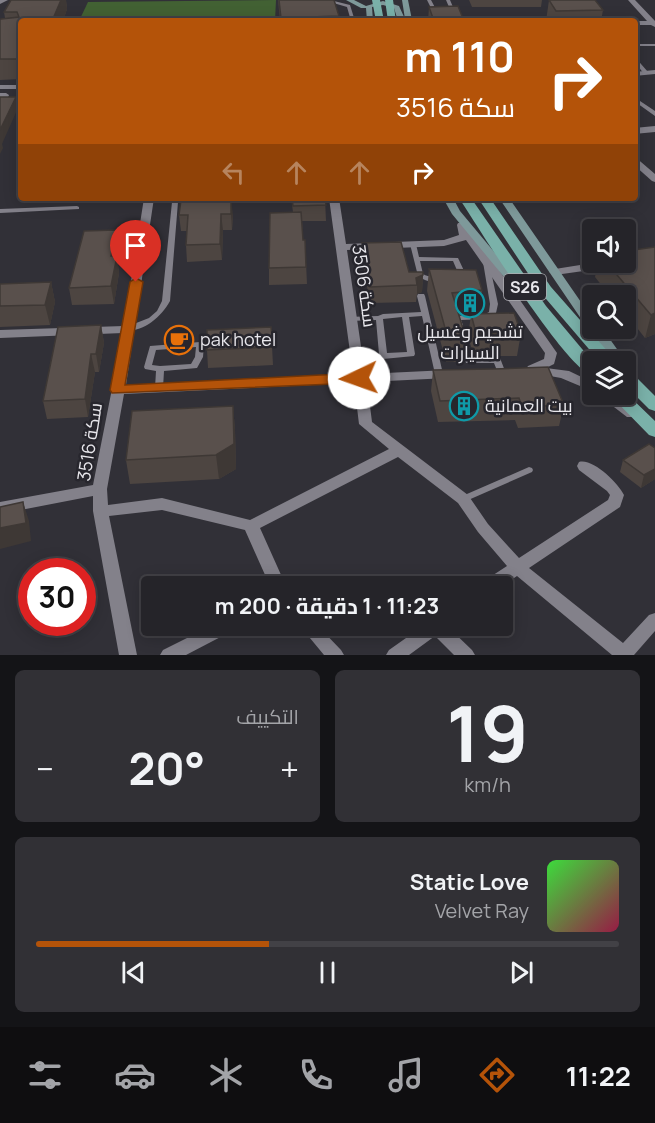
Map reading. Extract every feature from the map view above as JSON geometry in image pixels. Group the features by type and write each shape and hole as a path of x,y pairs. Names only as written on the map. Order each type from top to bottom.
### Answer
{"main road":[{"path":"376,0 379,18"},
{"path":"389,0 392,18"},
{"name":"S26","path":"467,201 542,312 582,360"},
{"name":"S26","path":"486,201 546,290 599,351"},
{"path":"636,387 655,405"},
{"path":"628,405 650,427"}],"street":[{"path":"0,2 5,0"},
{"path":"349,0 362,4 368,18"},
{"path":"405,0 408,18"},
{"path":"632,0 653,21"},
{"path":"369,18 369,6 383,3 397,7 400,18"},
{"path":"638,23 653,21"},
{"path":"638,131 655,129"},
{"path":"638,163 655,179"},
{"name":"سكة 3516","path":"129,655 101,511 100,489 129,329 149,201"},
{"name":"سكة 3506","path":"334,201 366,424 463,499 483,528 517,567 624,655"},
{"path":"450,201 456,212 521,291 542,312"},
{"path":"506,201 582,310"},
{"path":"456,212 461,235 486,262 551,353 550,361 516,370"},
{"path":"340,247 413,244 461,235"},
{"path":"555,272 582,268"},
{"path":"0,334 129,329"},
{"path":"117,390 439,374 471,367 564,374 582,382"},
{"path":"636,385 639,390"},
{"path":"619,405 650,427"},
{"path":"101,511 162,504 252,526 399,450"},
{"path":"504,576 615,503 617,495 612,487 584,466"},
{"path":"0,508 100,489"},
{"path":"252,526 274,576"},
{"path":"624,655 655,620"},
{"path":"395,655 436,626 466,655"},
{"path":"169,655 206,636"},
{"path":"317,636 335,655"}],"lane":[{"path":"429,0 435,15 452,18"},
{"path":"447,0 456,18"},
{"path":"331,1 349,6 352,18"},
{"path":"638,45 655,45"},
{"path":"638,61 650,73"},
{"path":"0,87 18,87"},
{"path":"0,95 6,95 4,102"},
{"path":"638,101 655,114"},
{"path":"129,329 154,319 161,312 166,301 175,202"},
{"path":"0,212 77,208"},
{"path":"413,244 420,275 423,277 460,278 463,275 456,259 417,259"},
{"path":"471,367 457,318 485,317 492,313 494,304 486,262"},
{"path":"421,296 439,374"},
{"path":"350,319 426,314"},
{"path":"356,358 411,354 405,315"},
{"path":"379,318 383,357"},
{"path":"201,340 199,357 194,366 160,369 148,366 153,348 201,340"},
{"path":"159,388 160,369"},
{"path":"463,499 529,470"}],"green space":[{"path":"276,0 275,18 80,18 88,2"}],"building":[{"path":"11,0 61,0 53,18 18,18 18,59 0,59 0,20 19,17 17,12 4,12"},
{"path":"279,0 334,0 339,16 281,18"},
{"path":"549,0 595,0 603,10 556,11"},
{"path":"458,6 463,18 433,18 429,7"},
{"path":"0,97 16,97 0,130"},
{"path":"181,201 231,201 231,214 221,214 220,244 186,245 188,215 179,215"},
{"path":"292,201 325,201 326,205 293,206"},
{"path":"301,212 306,267 269,268 270,213"},
{"path":"116,230 111,256 117,256 111,286 69,288 84,231"},
{"path":"401,242 409,272 423,272 423,275 416,278 417,285 370,287 362,243"},
{"path":"655,247 655,313 651,315 636,297 636,285 626,285 615,273 636,273 636,250"},
{"path":"429,269 476,270 482,290 452,293 466,338 448,339"},
{"path":"51,282 45,305 0,306 0,284"},
{"path":"514,313 521,333 476,333 471,314"},
{"path":"101,325 96,354 91,354 85,399 43,401 58,327"},
{"path":"271,327 273,347 207,350 207,330"},
{"path":"548,367 564,405 522,407 519,398 440,401 433,370 493,369"},
{"path":"233,406 234,444 216,455 126,460 132,411"},
{"path":"649,444 655,448 655,469 644,475 623,460"},
{"path":"23,502 26,523 0,528 0,507"}],"place":[{"name":"تشحيم وغسيل السيارات","path":"470,303"},
{"name":"pak hotel","path":"179,340"},
{"name":"بيت العمانية","path":"464,406"}],"route":[{"path":"136,282 128,340 117,390 359,378"}]}
